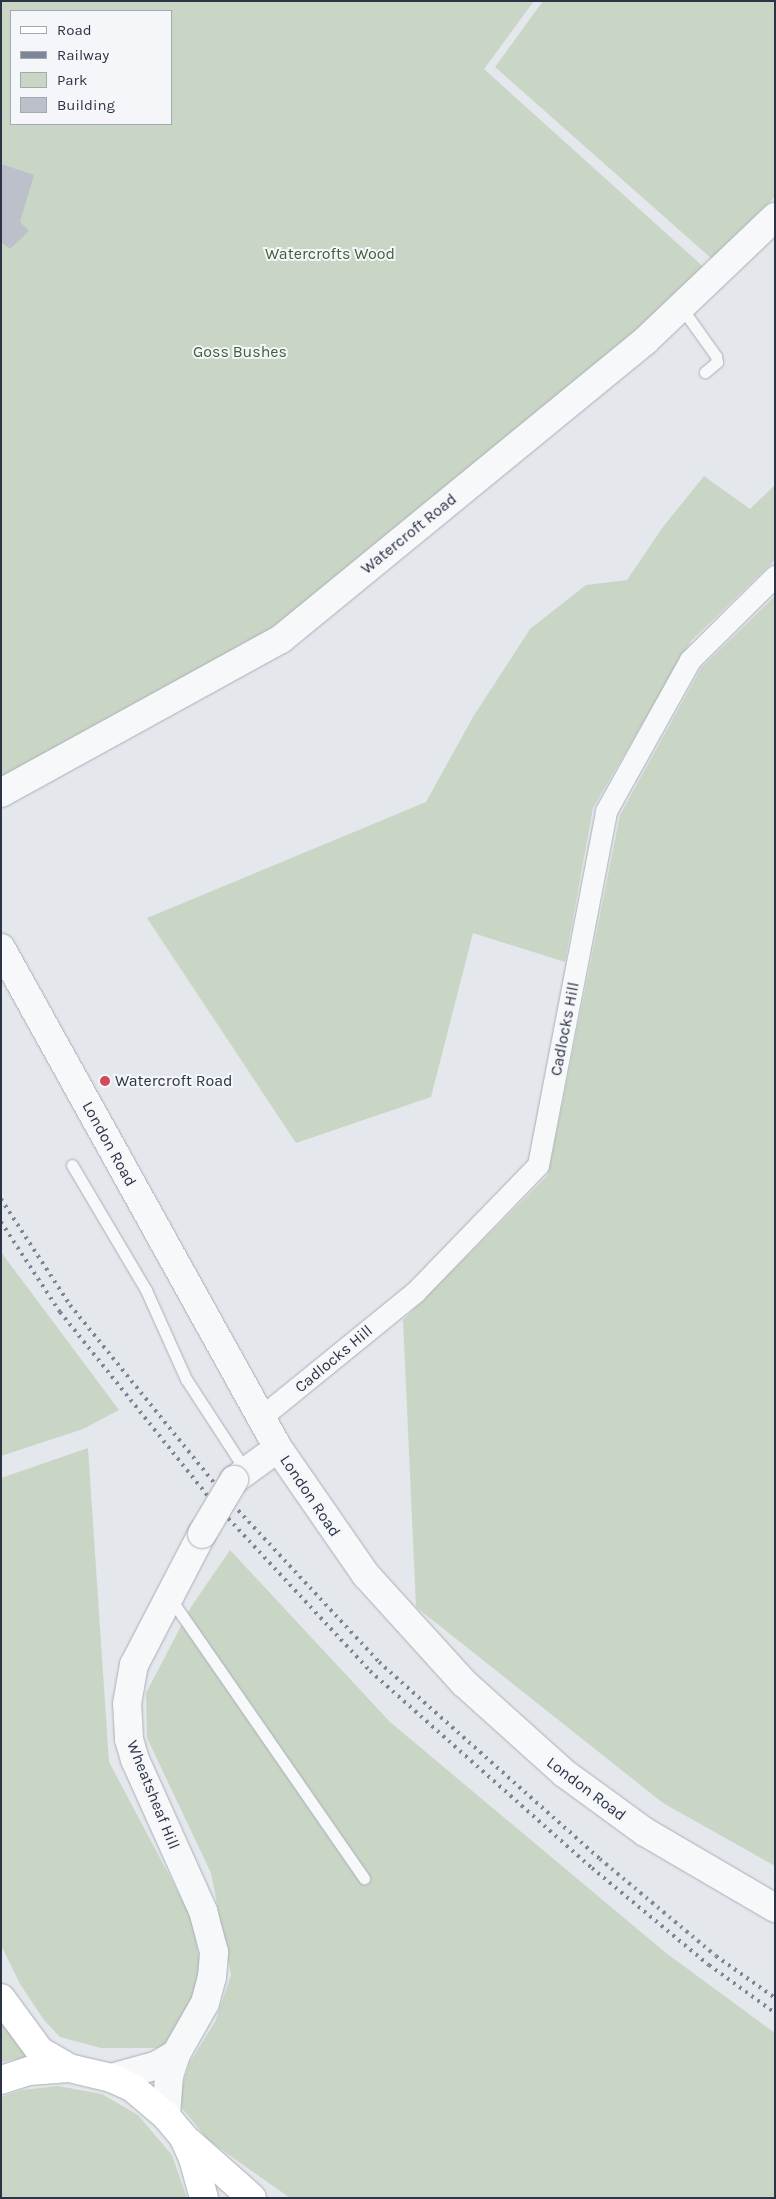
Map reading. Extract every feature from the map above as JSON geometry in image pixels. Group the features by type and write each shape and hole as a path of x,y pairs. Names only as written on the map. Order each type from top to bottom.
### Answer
{"main road":[{"path":"1,1998 40,2051 69,2068 111,2078 133,2088 252,2198"},
{"path":"1,2080 30,2071 69,2068"},
{"path":"174,2126 193,2158 204,2198"}],"street":[{"name":"Watercroft Road","path":"1,793 281,639 637,347 775,217"},
{"name":"Cadlocks Hill","path":"260,1418 416,1291 538,1165 606,811 690,660 775,576"},
{"name":"London Road","path":"1,948 260,1418 278,1448 366,1575 441,1660 488,1707 538,1752 618,1813 701,1867 775,1908"},
{"name":"Wheatsheaf Hill","path":"174,2126 167,2088 176,2054 194,2027 207,1997 214,1965 212,1940 204,1910 135,1760 127,1717 134,1665 202,1534 240,1475 278,1448"},
{"name":"Wheatsheaf Hill","path":"111,2078 155,2066 176,2054"}],"lane":[{"path":"681,307 716,356 717,362 705,372"},
{"path":"72,1165 146,1290 186,1379 240,1475"},
{"path":"169,1597 364,1878"}],"green space":[{"name":"Goss Bushes","path":"1,1 534,1 484,69 708,271 436,504 272,628 1,777"},
{"path":"543,1 775,1 775,197 712,259 495,67"},
{"path":"704,476 750,509 775,485 775,560 691,641 593,808 565,962 473,933 431,1097 296,1143 147,918 426,802 473,717 530,629 586,585 627,580 663,527"},
{"path":"775,596 775,1866 663,1803 416,1607 403,1320 548,1175 620,815 701,668"},
{"path":"1,1252 119,1410 83,1429 1,1456"},
{"path":"88,1448 109,1762 193,1920 201,1972 192,2009 172,2048 101,2048 60,2037 44,2020 20,1984 1,1945 1,1478"},
{"path":"230,1550 390,1722 666,1953 775,2033 775,2198 290,2198 208,2140 177,2102 190,2062 215,2022 231,1975 211,1873 147,1738 146,1693 191,1607"},
{"path":"1,2013 29,2055 27,2057 1,2062"},
{"path":"58,2086 102,2094 138,2115 172,2155 187,2198 1,2198 1,2097 22,2090"}],"building":[{"path":"1,164 34,175 20,222 29,231 10,249 1,242"}],"railway":[{"path":"1,1199 70,1305 223,1494 379,1662 600,1859 716,1956 775,1998"},
{"path":"1,1222 60,1312 213,1502 370,1671 592,1868 709,1965 775,2013"}],"place":[{"name":"Watercroft Road","path":"105,1081"}],"park label":[{"name":"Watercrofts Wood","path":"330,254"}]}
